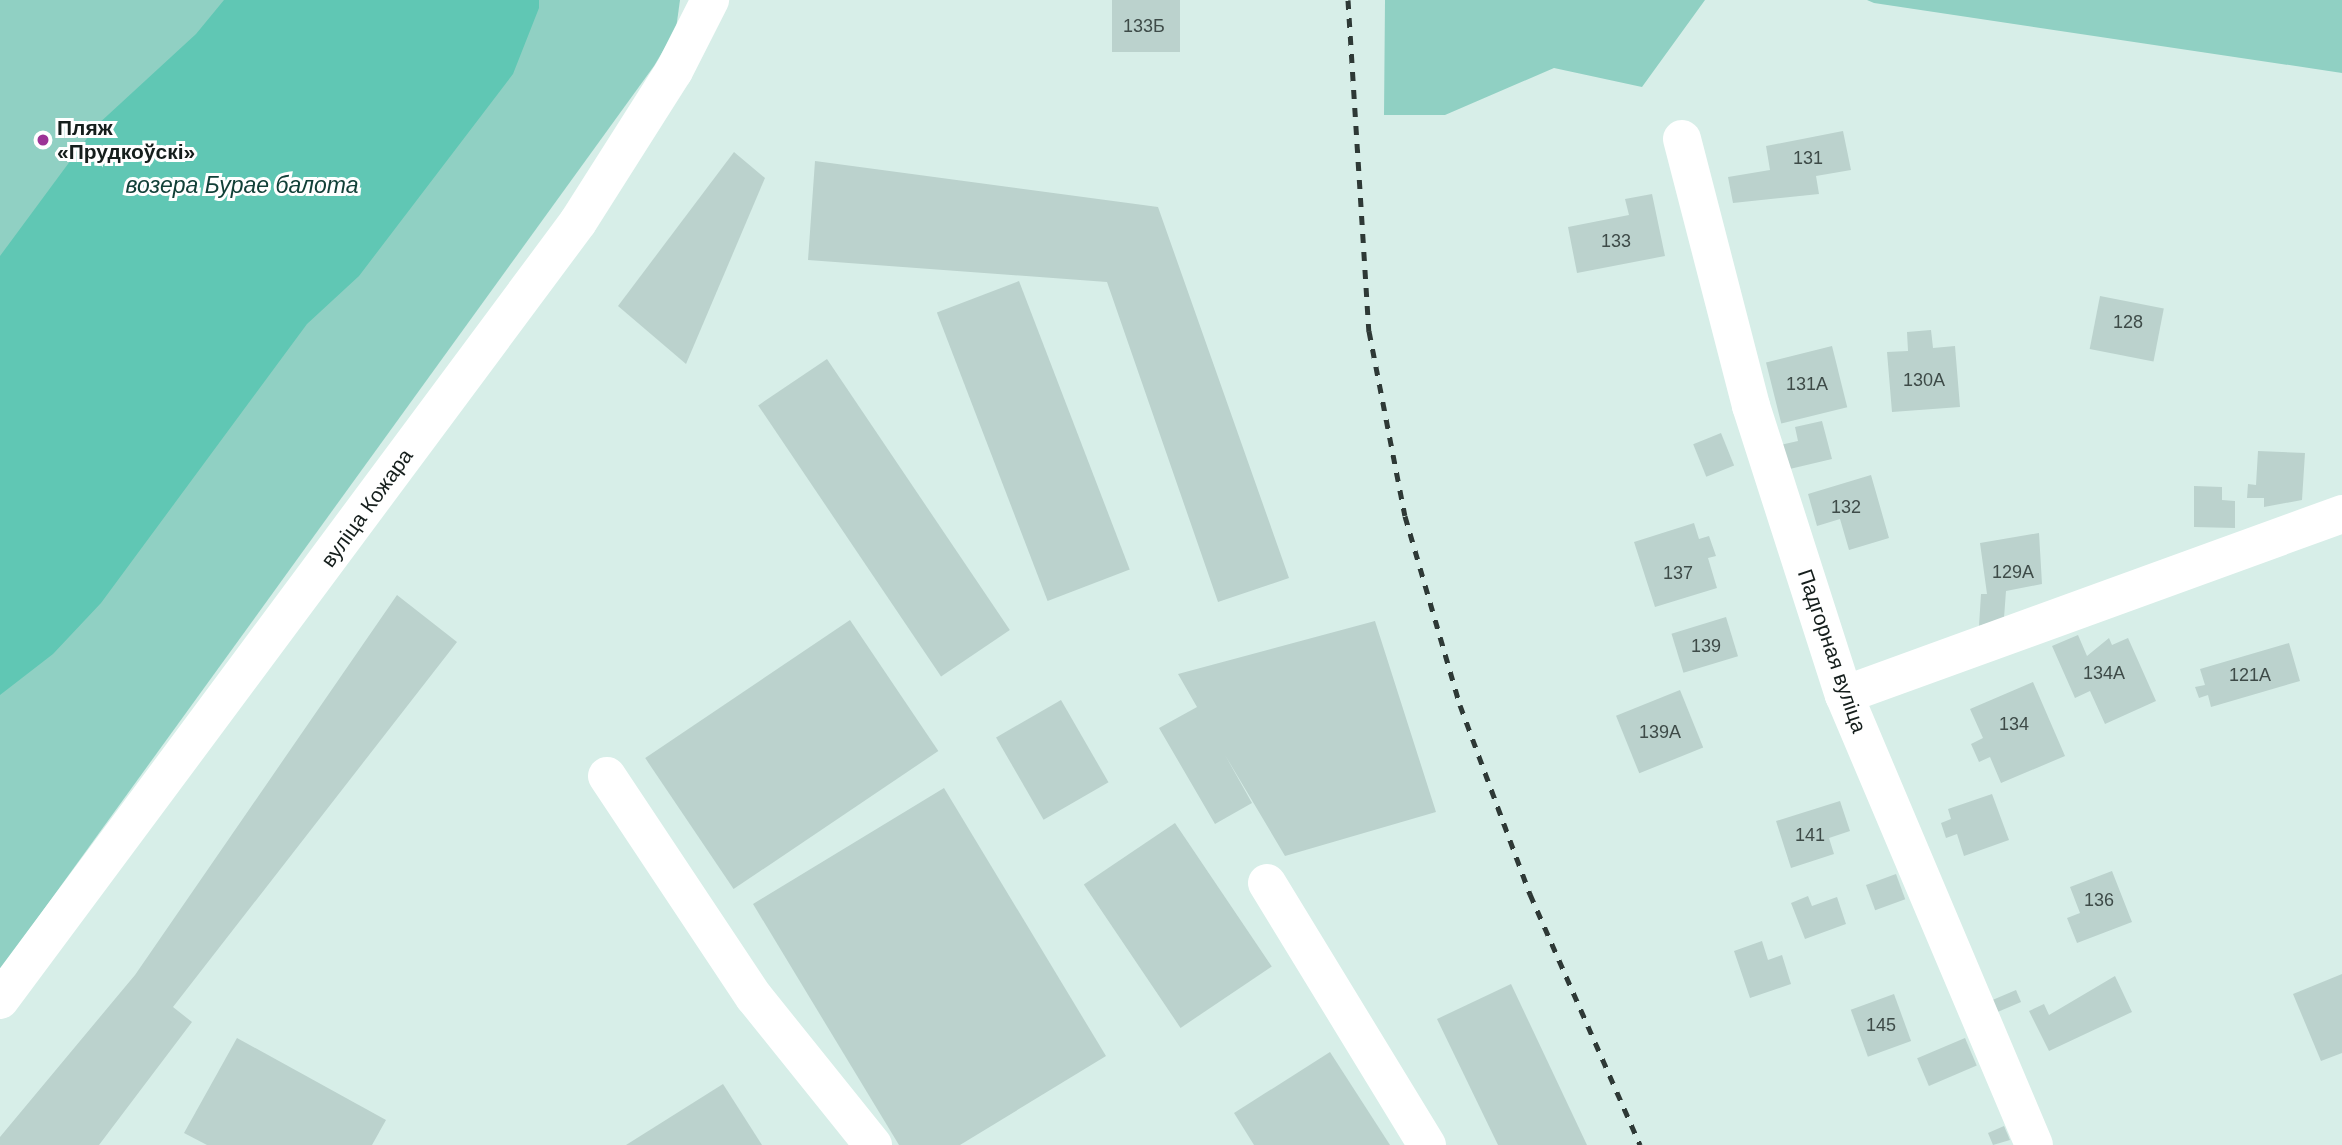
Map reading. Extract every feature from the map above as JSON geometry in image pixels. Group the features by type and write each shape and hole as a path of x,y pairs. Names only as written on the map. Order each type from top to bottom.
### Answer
{"street":[{"name":"вуліца Кожара","path":"0,1000 578,222 674,71 710,0"},
{"name":"Падгорная вуліца","path":"1682,139 1751,406 1844,695 2034,1145"},
{"path":"1844,695 2342,514"},
{"path":"607,776 754,997 873,1145"},
{"path":"1267,883 1427,1145"}],"shaded area":[{"path":"0,0 680,0 676,29 654,66 0,970"},
{"path":"1385,0 1705,0 1642,87 1554,68 1445,115 1384,115"},
{"path":"1867,0 2342,0 2342,73 1874,3"}],"water":[{"name":"возера Бурае балота","path":"224,0 539,0 539,8 513,74 359,276 307,324 101,603 53,654 0,695 0,256 96,126 196,34"}],"building":[{"path":"1112,0 1180,0 1180,52 1112,52"},
{"path":"1843,131 1851,170 1816,176 1819,194 1733,203 1728,177 1770,170 1766,146"},
{"path":"734,152 765,178 686,364 618,306"},
{"path":"815,161 1158,207 1289,578 1218,602 1107,282 808,260"},
{"path":"1652,194 1665,256 1577,273 1568,227 1629,215 1625,199"},
{"path":"1019,281 1130,569 1048,601 937,313"},
{"path":"2100,296 2164,308 2154,361 2090,349"},
{"path":"1931,330 1933,348 1955,346 1960,407 1892,412 1887,352 1908,351 1907,332"},
{"path":"1832,346 1847,407 1781,424 1766,362"},
{"path":"827,359 1010,630 941,677 758,405"},
{"path":"1822,421 1832,459 1777,472 1771,447 1798,441 1795,427"},
{"path":"1721,433 1734,465 1706,477 1693,444"},
{"path":"2258,451 2305,453 2302,500 2264,507 2264,498 2247,498 2248,484 2256,485"},
{"path":"1871,475 1889,538 1849,550 1840,519 1817,526 1808,494"},
{"path":"2194,486 2222,487 2222,500 2235,501 2235,528 2194,527"},
{"path":"1694,523 1699,539 1709,536 1716,556 1708,558 1717,588 1655,607 1634,542"},
{"path":"2039,533 2042,584 2006,591 2004,618 1979,626 1981,594 1987,594 1980,543"},
{"path":"397,595 457,642 173,1007 192,1022 99,1145 0,1145 0,1137 135,975"},
{"path":"1726,617 1738,656 1683,673 1671,634"},
{"path":"850,620 938,751 734,889 645,758"},
{"path":"1375,621 1436,812 1285,856 1225,755 1252,803 1215,824 1159,728 1197,707 1178,674"},
{"path":"2078,635 2087,656 2109,638 2112,645 2128,638 2156,701 2105,724 2090,691 2075,698 2052,646"},
{"path":"2289,643 2300,681 2211,707 2208,695 2199,698 2195,687 2205,685 2200,669"},
{"path":"2033,682 2065,756 2001,783 1990,757 1979,762 1971,744 1983,738 1970,709"},
{"path":"1680,690 1703,747 1639,773 1616,716"},
{"path":"1061,700 1108,782 1044,820 996,738"},
{"path":"944,788 1106,1056 960,1145 899,1145 753,904"},
{"path":"1992,794 2009,840 1964,856 1957,834 1946,838 1941,823 1951,819 1948,809"},
{"path":"1840,801 1850,831 1829,838 1834,854 1791,868 1776,821"},
{"path":"1175,823 1272,966 1181,1028 1084,885"},
{"path":"2112,871 2132,922 2077,943 2067,918 2080,913 2070,887"},
{"path":"1896,874 1905,899 1875,910 1866,885"},
{"path":"1808,896 1812,906 1837,897 1846,924 1805,939 1791,903"},
{"path":"1762,941 1768,960 1782,955 1791,984 1750,998 1734,951"},
{"path":"2342,974 2342,1053 2321,1061 2293,994"},
{"path":"2115,976 2132,1012 2049,1051 2029,1011 2044,1004 2049,1015"},
{"path":"1511,984 1587,1145 1498,1145 1437,1019"},
{"path":"2016,990 2021,1002 1993,1014 1988,1002"},
{"path":"1894,994 1911,1041 1868,1057 1851,1010"},
{"path":"237,1038 386,1120 372,1145 207,1145 184,1133"},
{"path":"1965,1038 1977,1066 1929,1086 1917,1058"},
{"path":"1330,1052 1390,1145 1254,1145 1234,1113"},
{"path":"723,1084 762,1145 626,1145"},
{"path":"2004,1126 2010,1140 1993,1145 1988,1133"}],"railway":[{"path":"1348,0 1369,331 1405,516 1460,705 1530,894 1640,1145"}],"place":[{"name":"Пляж «Прудкоўскі»","path":"43,140"}]}
